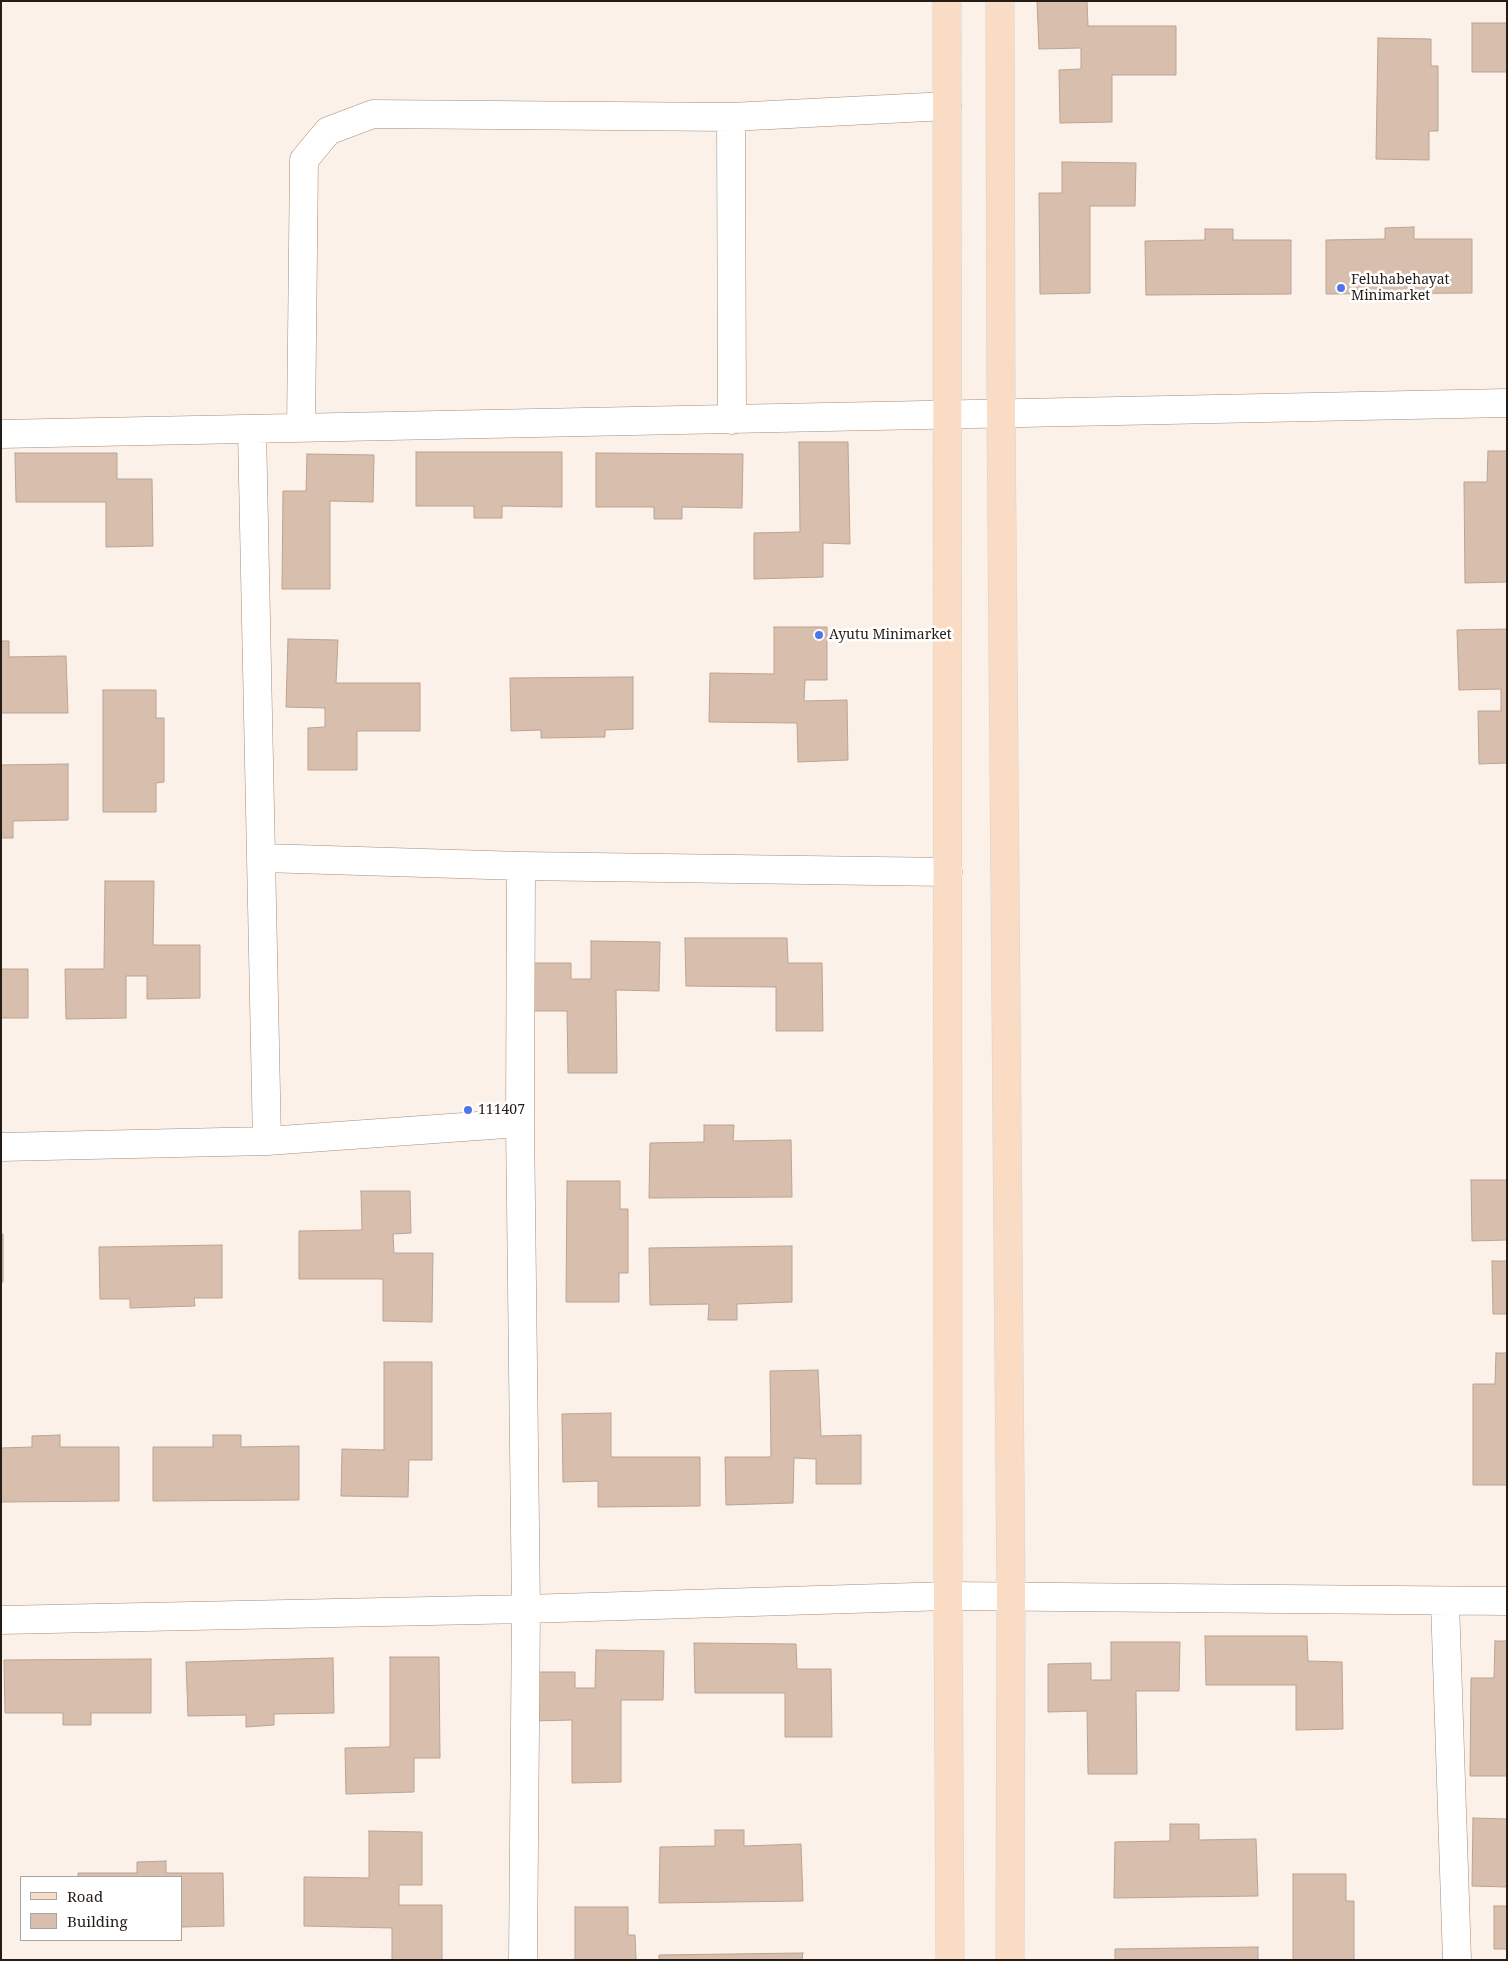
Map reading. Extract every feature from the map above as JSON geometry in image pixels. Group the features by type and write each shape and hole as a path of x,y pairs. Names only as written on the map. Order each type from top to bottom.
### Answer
{"main road":[{"path":"947,1 946,415 950,1960"},
{"path":"1000,1 1001,415 1011,1596 1010,1960"}],"street":[{"path":"301,428 304,160 328,130 373,114 731,117 947,106"},
{"path":"731,117 732,420"},
{"path":"1,434 1001,415 1507,403"},
{"path":"252,430 263,858 267,1141"},
{"path":"263,858 521,866 948,872"},
{"path":"521,866 520,1123 526,1609 523,1960"},
{"path":"1,1148 267,1141 520,1123"},
{"path":"1,1620 526,1609 948,1596 1445,1602 1507,1601"},
{"path":"1445,1602 1457,1960"}],"building":[{"path":"1037,1 1087,1 1088,26 1176,26 1176,75 1112,75 1112,122 1060,123 1059,70 1081,69 1081,48 1039,49"},
{"path":"1472,23 1507,23 1507,72 1472,72"},
{"path":"1378,38 1431,39 1431,66 1438,66 1438,131 1429,131 1429,160 1376,159"},
{"path":"1062,162 1136,163 1135,206 1090,206 1090,293 1040,294 1039,193 1062,193"},
{"path":"1414,227 1414,239 1472,239 1472,293 1326,294 1326,240 1385,239 1385,228"},
{"path":"1205,229 1233,229 1233,240 1291,240 1291,294 1146,295 1145,241 1205,240"},
{"path":"799,442 848,442 850,544 823,543 823,577 754,579 754,533 800,532"},
{"path":"1488,451 1507,451 1507,582 1465,583 1464,482 1487,482"},
{"path":"416,452 562,452 562,507 502,506 502,518 474,518 474,506 416,506"},
{"path":"15,453 117,453 117,479 152,479 153,546 106,547 106,502 16,502"},
{"path":"596,453 743,454 742,508 682,507 682,519 654,519 654,507 596,507"},
{"path":"307,454 374,455 373,502 330,501 330,589 282,589 283,491 306,491"},
{"path":"774,627 827,627 827,680 805,680 804,701 847,700 848,760 798,762 797,723 709,722 710,673 774,674"},
{"path":"1507,629 1507,763 1479,764 1478,711 1501,711 1501,689 1459,690 1457,630"},
{"path":"288,639 338,640 336,683 420,683 420,731 357,731 357,770 308,770 308,728 325,727 325,708 286,707"},
{"path":"1,641 9,641 9,657 66,656 68,713 1,713"},
{"path":"633,677 633,729 605,730 605,737 541,738 541,730 511,731 510,678"},
{"path":"103,690 156,690 156,718 164,718 164,782 156,783 156,812 103,812"},
{"path":"68,764 68,820 13,821 13,838 1,838 1,765"},
{"path":"105,881 154,881 153,945 200,945 200,998 147,999 147,976 126,976 126,1018 66,1019 65,969 104,969"},
{"path":"685,938 787,938 788,963 822,963 823,1031 776,1031 776,987 686,986"},
{"path":"591,941 660,942 659,991 616,990 617,1073 568,1073 567,1011 528,1011 528,963 571,963 571,979 591,979"},
{"path":"1,969 28,969 28,1018 1,1018"},
{"path":"704,1125 734,1125 733,1141 791,1140 792,1197 649,1198 650,1143 704,1142"},
{"path":"1471,1180 1507,1180 1507,1240 1472,1241"},
{"path":"567,1181 620,1181 620,1209 628,1209 628,1273 619,1273 619,1302 566,1302"},
{"path":"361,1191 410,1191 411,1233 393,1234 394,1253 433,1253 432,1322 383,1321 383,1279 299,1279 299,1231 362,1230"},
{"path":"1,1234 3,1234 3,1282 1,1282"},
{"path":"222,1245 222,1298 194,1298 195,1306 130,1308 130,1299 100,1299 99,1247"},
{"path":"792,1246 792,1302 737,1304 737,1320 708,1320 709,1304 650,1305 649,1248"},
{"path":"1492,1261 1507,1261 1507,1314 1493,1314"},
{"path":"1496,1353 1507,1353 1507,1485 1473,1485 1473,1384 1495,1384"},
{"path":"384,1362 432,1362 432,1460 409,1460 408,1497 341,1496 342,1449 384,1450"},
{"path":"818,1370 821,1436 861,1435 861,1484 816,1484 816,1459 794,1458 793,1503 726,1505 725,1457 771,1457 770,1371"},
{"path":"611,1413 611,1457 700,1457 700,1506 598,1507 598,1481 563,1482 562,1414"},
{"path":"60,1435 60,1447 119,1447 119,1501 1,1502 1,1448 32,1447 32,1436"},
{"path":"213,1435 241,1435 241,1447 299,1446 299,1500 153,1501 153,1447 213,1447"},
{"path":"1205,1636 1307,1636 1308,1661 1342,1662 1343,1729 1296,1730 1296,1685 1206,1685"},
{"path":"1495,1641 1507,1641 1507,1776 1470,1776 1471,1678 1494,1678"},
{"path":"1111,1642 1180,1642 1179,1691 1136,1691 1137,1774 1088,1774 1087,1711 1048,1712 1048,1664 1091,1663 1091,1680 1111,1680"},
{"path":"694,1643 796,1644 797,1669 831,1669 832,1737 785,1737 785,1693 695,1693"},
{"path":"596,1650 664,1651 663,1700 621,1700 621,1782 572,1783 572,1720 533,1721 532,1672 575,1672 575,1688 595,1688"},
{"path":"390,1657 439,1657 440,1758 414,1758 414,1792 346,1794 345,1748 390,1747"},
{"path":"333,1658 334,1713 274,1714 274,1725 246,1727 246,1715 188,1716 186,1662"},
{"path":"151,1659 151,1713 91,1713 91,1725 63,1725 63,1713 5,1713 4,1660"},
{"path":"1473,1818 1507,1819 1507,1887 1472,1886"},
{"path":"1170,1824 1199,1824 1199,1840 1256,1839 1258,1896 1114,1898 1115,1842 1170,1841"},
{"path":"715,1830 744,1830 744,1846 801,1844 803,1901 659,1903 660,1847 715,1846"},
{"path":"369,1831 422,1832 422,1885 399,1885 399,1905 442,1905 442,1960 392,1960 392,1928 304,1926 304,1877 369,1878"},
{"path":"166,1861 166,1873 223,1873 224,1926 182,1927 182,1876 78,1876 78,1873 137,1873 137,1862"},
{"path":"1293,1874 1346,1874 1346,1901 1354,1901 1354,1960 1293,1960"},
{"path":"1494,1906 1507,1906 1507,1949 1494,1949"},
{"path":"575,1907 628,1907 628,1935 635,1935 636,1960 575,1960"},
{"path":"1258,1947 1258,1960 1115,1960 1115,1949"},
{"path":"803,1953 802,1960 659,1960 659,1955"}],"place":[{"name":"Feluhabehayat Minimarket","path":"1341,288"},
{"name":"Ayutu Minimarket","path":"819,635"},
{"name":"111407","path":"468,1110"}]}
